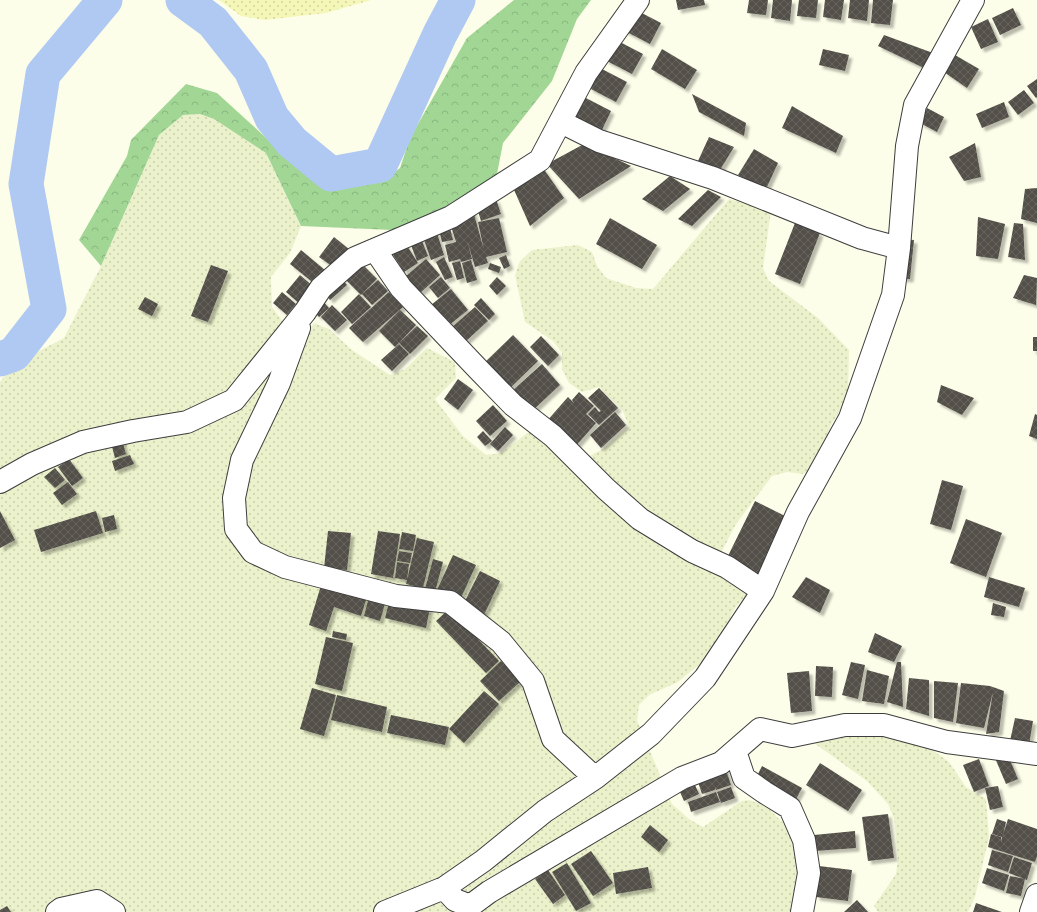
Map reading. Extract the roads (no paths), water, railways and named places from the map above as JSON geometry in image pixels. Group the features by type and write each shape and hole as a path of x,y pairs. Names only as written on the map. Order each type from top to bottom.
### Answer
{"street":[{"path":"0,482 32,464 83,442 133,431 186,422 234,400 305,312 321,288 355,258 451,217 540,160 586,73 638,0"},
{"path":"385,912 444,888 483,861 545,811 595,778 651,734 705,678 763,591 798,512 850,418 893,295 899,248 908,146 915,105 973,0"},
{"path":"561,122 599,141 713,178 862,238 899,248"},
{"path":"375,250 401,288 513,405 553,436 606,489 640,519 692,551 727,567 763,591"},
{"path":"305,312 279,383 242,460 234,498 236,529 253,552 285,567 396,596 450,602 501,642 533,681 553,739 595,778"},
{"path":"444,888 455,900 470,906 489,892 682,778 721,763 760,729 792,736 845,725 884,725 948,742 1037,754"},
{"path":"735,751 744,778 790,808 804,840 809,873 802,912"},
{"path":"1031,912 1037,895"},
{"path":"57,912 61,909 97,901 114,912"}],"waterway":[{"path":"0,359 14,354 49,309 26,184 43,74 105,0"},
{"path":"183,0 213,22 251,70 272,118 292,142 331,174 380,165 440,34 458,0"}]}
